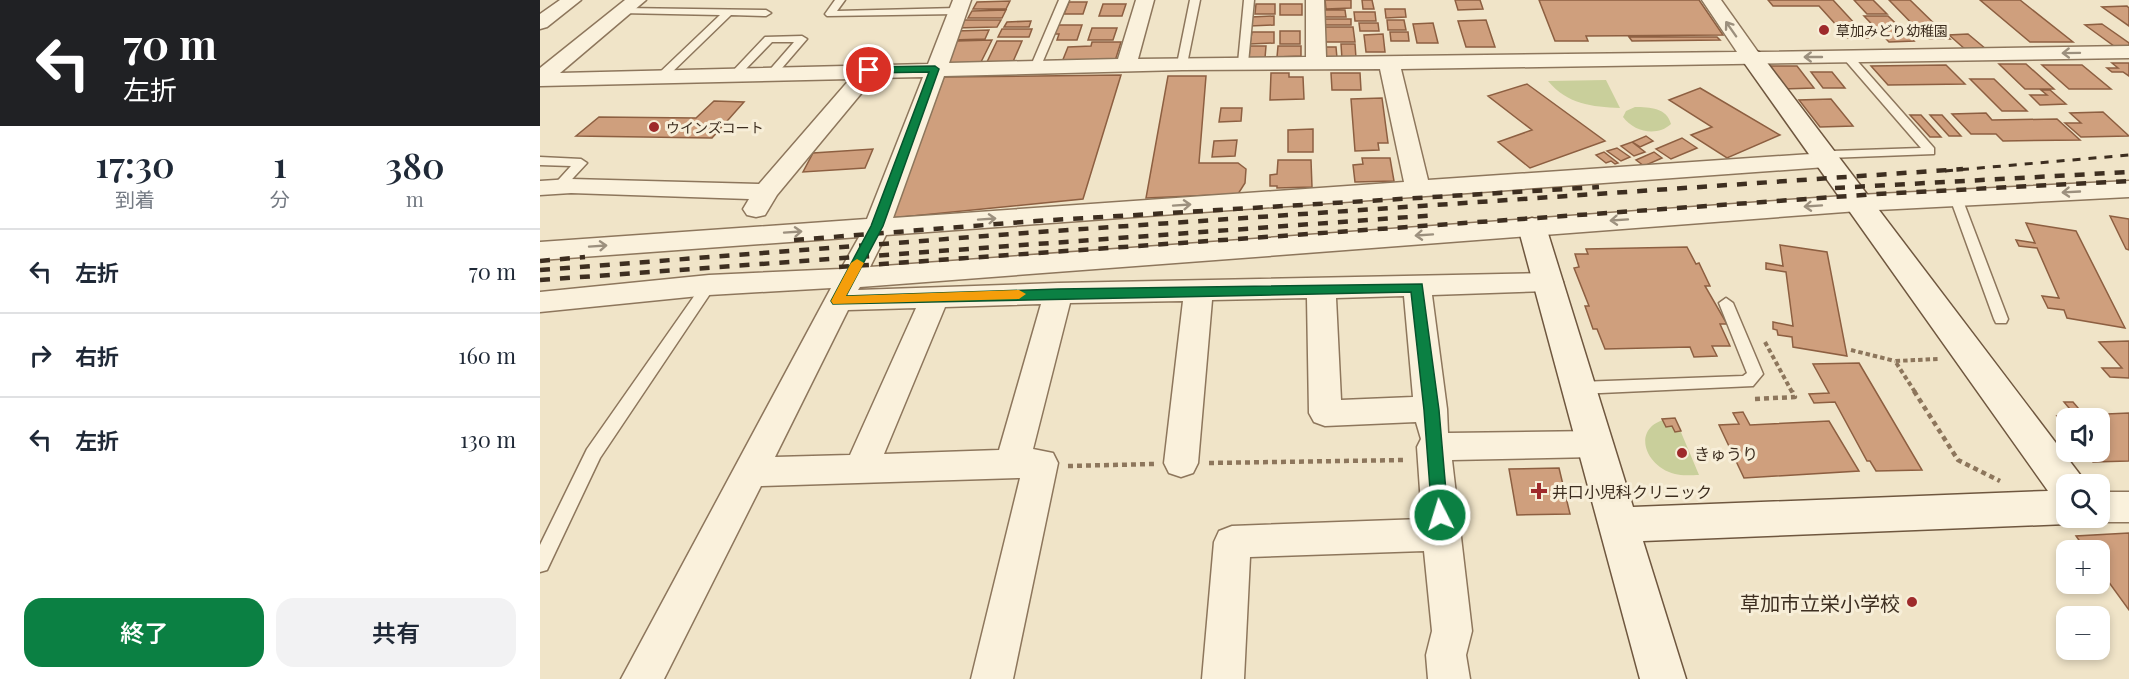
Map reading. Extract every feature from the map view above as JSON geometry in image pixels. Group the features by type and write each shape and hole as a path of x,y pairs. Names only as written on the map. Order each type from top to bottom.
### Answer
{"street":[{"path":"540,23 572,0"},
{"path":"1126,66 1145,0"},
{"path":"1315,0 1316,62"},
{"path":"1711,0 1751,57 1829,158 1858,203 2057,474"},
{"path":"642,679 877,226 959,5"},
{"path":"540,79 630,6"},
{"path":"540,79 1182,64 2129,52"},
{"path":"1389,62 1418,189"},
{"path":"742,236 766,192 869,70"},
{"path":"540,250 1829,158"},
{"path":"548,188 572,186 766,192"},
{"path":"843,290 1532,226 1858,203 2129,189"},
{"path":"1532,226 1663,679"},
{"path":"540,322 550,301 709,285 843,290 935,297 1549,282"},
{"path":"1417,287 1452,631 1446,655 1449,679"},
{"path":"1321,289 1325,412 1431,410"},
{"path":"1181,463 1198,292"},
{"path":"992,679 1026,466 1058,293"},
{"path":"860,470 935,297"},
{"path":"1435,453 1595,444"},
{"path":"749,472 1026,466"},
{"path":"1619,525 2056,507"},
{"path":"2110,507 2129,507"},
{"path":"1224,679 1232,542 1441,534"}],"lane":[{"path":"840,0 830,14 959,5"},
{"path":"1035,68 1064,0"},
{"path":"1182,64 1195,0"},
{"path":"1243,63 1249,0"},
{"path":"630,6 728,13 766,13"},
{"path":"662,76 728,13"},
{"path":"735,74 769,39 802,39 772,73"},
{"path":"1829,158 1930,151 1848,57"},
{"path":"540,161 581,163 548,188"},
{"path":"1956,198 2001,319"},
{"path":"540,564 593,454 709,285"},
{"path":"1579,388 1747,382 1755,374 1726,303"}],"path":[{"path":"1851,350 1895,361 1942,359"},
{"path":"1895,361 1958,460 1996,477 2006,489"},
{"path":"1026,466 1181,463 1435,453"}],"green space":[{"path":"1606,80 1620,108 1581,103 1563,95 1548,81"},
{"path":"1635,107 1652,108 1662,112 1671,124 1653,131 1639,129 1623,117 1626,111"},
{"path":"1675,418 1699,475 1678,475 1663,469 1648,453 1645,444 1646,435 1651,427 1661,421"}],"building":[{"path":"1325,0 1351,0 1351,8 1326,9"},
{"path":"1362,0 1372,0 1374,9 1363,9"},
{"path":"1455,0 1480,0 1483,9 1458,10"},
{"path":"1539,0 1699,0 1723,35 1586,36 1588,41 1555,41"},
{"path":"1768,0 1833,0 1868,38 1848,38 1819,6 1773,6"},
{"path":"1854,0 1873,0 1887,14 1867,14"},
{"path":"1889,0 1910,0 1950,39 1927,39"},
{"path":"1980,0 2020,0 2073,42 2030,42"},
{"path":"1010,1 1006,9 973,9 977,2"},
{"path":"1069,2 1087,2 1083,14 1064,14"},
{"path":"1103,4 1126,4 1122,16 1099,16"},
{"path":"1256,4 1275,4 1275,14 1255,14"},
{"path":"1280,4 1302,4 1302,15 1280,15"},
{"path":"2127,6 2129,26 2102,7"},
{"path":"1385,9 1405,9 1406,17 1386,18"},
{"path":"1006,10 1002,18 968,18 972,11"},
{"path":"1321,10 1345,10 1346,17 1322,17"},
{"path":"1354,12 1375,12 1376,21 1355,21"},
{"path":"1274,16 1274,25 1250,26 1251,17"},
{"path":"1864,16 1888,16 1914,41 1889,42"},
{"path":"1323,19 1351,19 1351,25 1323,25"},
{"path":"959,20 1001,20 997,27 955,28"},
{"path":"1387,20 1404,20 1406,30 1388,30"},
{"path":"1486,20 1495,47 1466,47 1458,21"},
{"path":"1031,21 1029,27 1004,27 1007,22"},
{"path":"1359,23 1378,23 1379,31 1360,31"},
{"path":"1433,23 1438,43 1417,43 1413,24"},
{"path":"2102,24 2129,43 2129,46 2114,46 2085,25"},
{"path":"1057,25 1082,25 1077,40 1057,40 1059,34 1053,34"},
{"path":"1322,27 1353,27 1355,42 1323,42"},
{"path":"1092,28 1117,28 1113,40 1088,40"},
{"path":"1002,29 1032,29 1029,37 998,37"},
{"path":"989,30 985,39 951,40 956,31"},
{"path":"1280,31 1300,31 1300,44 1280,44"},
{"path":"1252,32 1274,32 1274,43 1250,44"},
{"path":"1390,32 1408,32 1409,41 1391,41"},
{"path":"1383,34 1385,52 1366,52 1364,35"},
{"path":"1968,34 1986,49 1966,50 1949,35"},
{"path":"1629,37 1717,37 1720,40 1632,41"},
{"path":"992,40 980,64 943,65 957,41"},
{"path":"997,41 1022,41 1012,64 986,64"},
{"path":"1092,42 1121,42 1115,61 1062,62 1068,47 1091,46"},
{"path":"1341,44 1355,44 1356,58 1342,59"},
{"path":"1250,46 1266,46 1265,58 1249,58"},
{"path":"1278,46 1301,46 1301,56 1277,57"},
{"path":"1321,47 1336,47 1337,58 1322,58"},
{"path":"2112,63 2129,63 2129,76 2123,72 2112,72 2107,68 2118,68"},
{"path":"1999,64 2026,64 2054,89 2025,89"},
{"path":"1946,65 1965,84 1888,85 1871,66"},
{"path":"2042,65 2082,65 2111,89 2069,89"},
{"path":"1766,66 1797,66 1814,88 1782,89"},
{"path":"1811,72 1832,72 1845,88 1823,88"},
{"path":"1271,73 1289,73 1289,77 1303,77 1304,99 1270,100"},
{"path":"1331,73 1360,73 1361,90 1332,90"},
{"path":"1121,75 1083,199 892,218 944,77"},
{"path":"1168,76 1206,76 1199,163 1238,163 1246,169 1245,183 1238,194 1146,198"},
{"path":"1970,79 1994,79 2027,111 2002,111"},
{"path":"1527,84 1605,141 1530,168 1498,142 1532,130 1488,96"},
{"path":"1700,88 1780,135 1727,158 1691,135 1712,127 1669,100"},
{"path":"2041,90 2050,90 2066,104 2040,105 2030,95 2047,95"},
{"path":"1382,98 1388,143 1378,143 1379,150 1355,151 1351,99"},
{"path":"1831,99 1853,126 1820,127 1799,100"},
{"name":"ウインズコート","path":"714,101 744,102 712,138 576,136 599,117 696,118"},
{"path":"1221,108 1242,108 1241,121 1219,122"},
{"path":"2103,112 2129,136 2081,137 2065,123 2081,123 2070,113"},
{"path":"1986,113 1992,120 2057,119 2080,140 2003,141 1996,134 1971,134 1952,114"},
{"path":"1910,115 1921,115 1941,137 1930,137"},
{"path":"1930,115 1942,115 1961,136 1949,136"},
{"path":"1313,129 1313,152 1288,152 1288,130"},
{"path":"1646,136 1653,141 1640,147 1632,142"},
{"path":"1682,138 1697,148 1671,159 1656,149"},
{"path":"1237,140 1235,156 1212,157 1214,141"},
{"path":"1632,142 1645,152 1634,156 1621,146"},
{"path":"1617,148 1630,157 1621,161 1607,151"},
{"path":"873,149 865,168 803,172 813,153"},
{"path":"1604,152 1618,163 1611,161 1606,163 1596,155"},
{"path":"1654,152 1662,158 1644,166 1636,160"},
{"path":"1362,158 1390,158 1394,181 1355,182 1353,165 1363,164"},
{"path":"1278,160 1311,160 1312,187 1277,188 1277,186 1270,186 1270,175 1277,174"},
{"path":"2110,216 2129,219 2129,250 2126,249"},
{"path":"2026,223 2076,231 2125,328 2067,318 2064,310 2048,308 2042,296 2059,298 2037,248 2019,246 2016,240 2035,243"},
{"path":"1780,245 1827,252 1847,356 1793,347 1792,337 1778,335 1777,330 1773,329 1773,322 1793,326 1786,272 1766,269 1766,263 1783,266"},
{"path":"1687,247 1696,264 1699,263 1710,286 1705,286 1727,324 1720,324 1730,346 1712,346 1717,356 1694,357 1690,347 1605,349 1597,329 1593,329 1585,306 1589,306 1574,268 1579,267 1575,254 1588,254 1586,249"},
{"path":"2129,341 2129,378 2110,377 2102,368 2122,368 2099,342"},
{"path":"1859,363 1922,470 1876,471 1870,461 1867,461 1835,402 1814,403 1809,394 1829,393 1813,364"},
{"path":"2064,402 2073,402 2078,408 2069,408"},
{"path":"1743,412 1750,425 1829,421 1859,471 1744,478 1719,425 1739,424 1733,413"},
{"path":"2129,413 2129,461 2110,462 2110,414"},
{"path":"1675,418 1681,431 1675,432 1672,426 1666,427 1662,419"},
{"name":"井口小児科クリニック","path":"1559,468 1570,514 1517,515 1509,469"},
{"path":"2129,533 2129,610 2110,584 2110,540 2079,540 2076,536"}],"railway":[{"path":"1945,171 2129,155"},
{"path":"540,270 1039,232 1963,169"},
{"path":"1835,188 2129,172"},
{"path":"839,267 1877,194 2129,181"},
{"path":"794,240 1036,221 1599,187"},
{"path":"540,280 1437,215"},
{"path":"540,261 585,257"}],"slow traffic":[{"path":"857,263 837,301 1019,294"}],"place":[{"name":"草加みどり幼稚園","path":"1824,30"},
{"name":"ウインズコート","path":"654,127"},
{"name":"きゅうり","path":"1682,453"},
{"name":"井口小児科クリニック","path":"1539,491"},
{"name":"草加市立栄小学校","path":"1912,602"}],"route":[{"path":"869,70 935,69 877,226 837,301 1058,293 1417,287 1440,515"}]}
